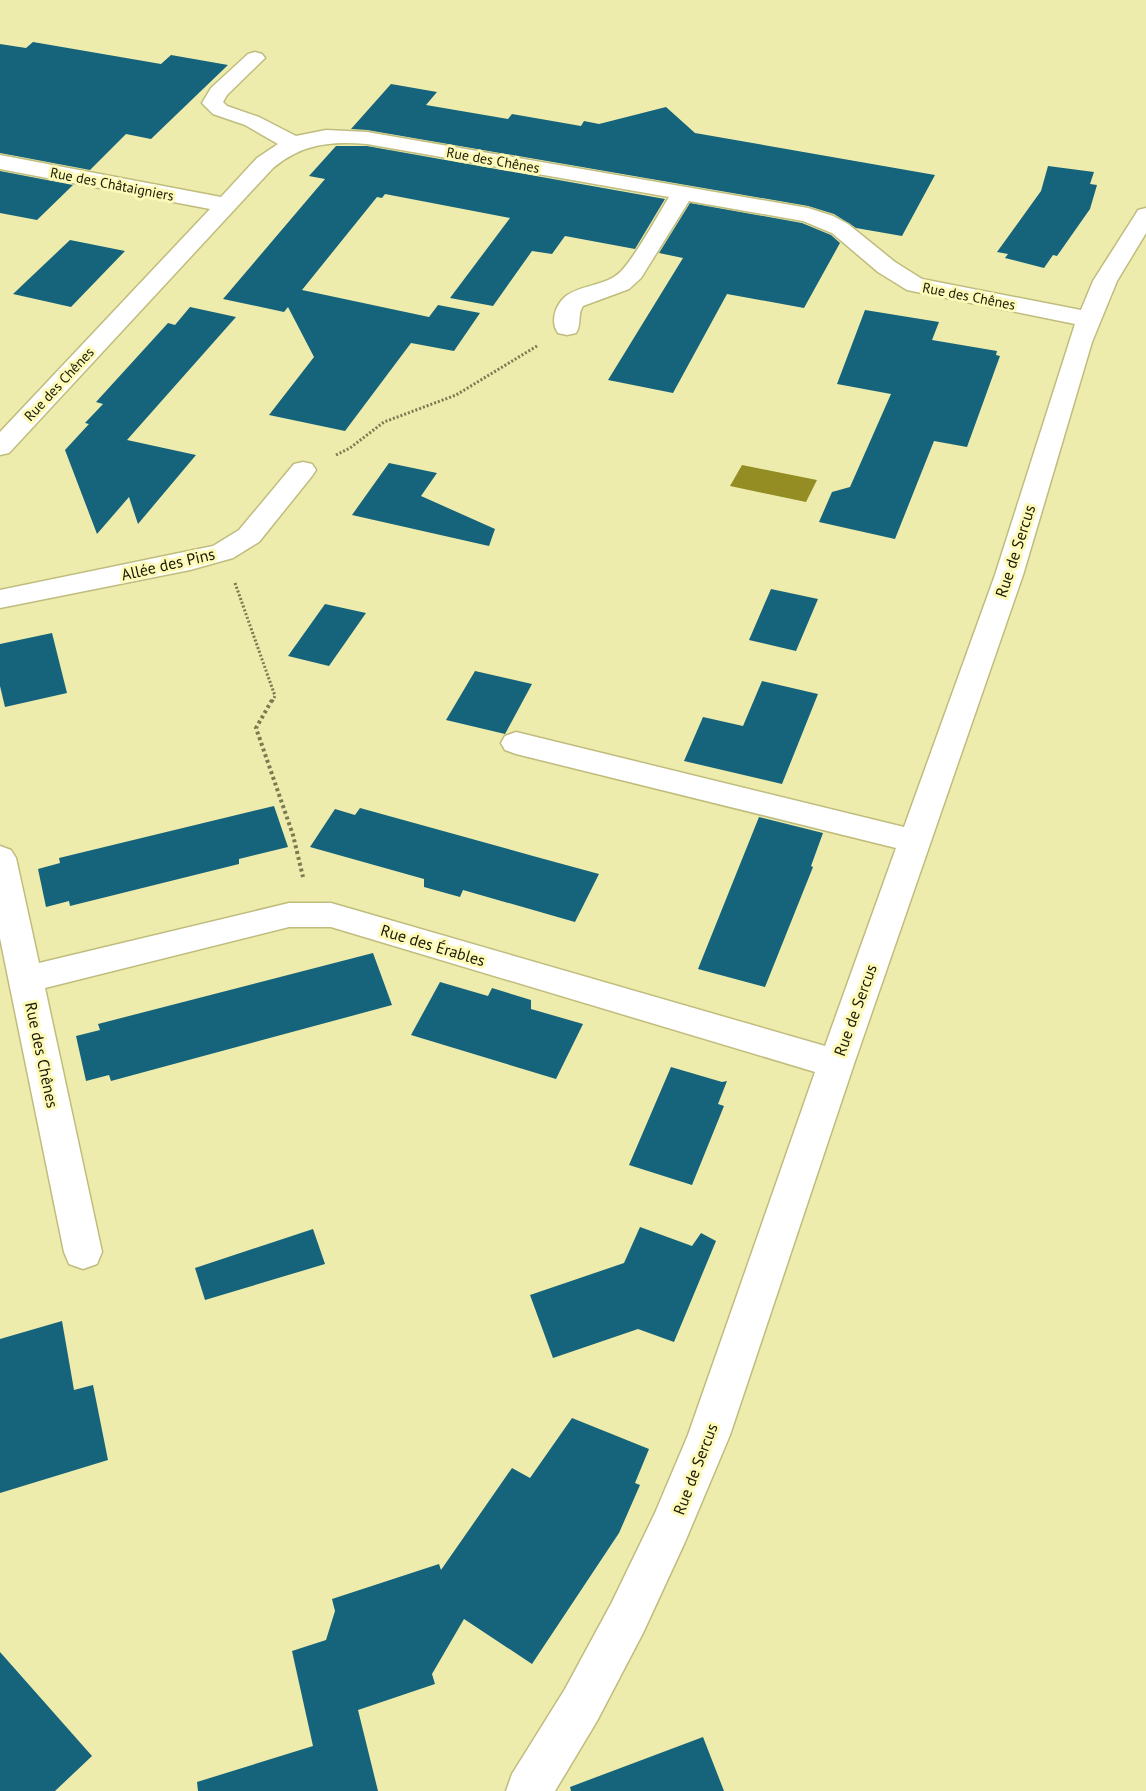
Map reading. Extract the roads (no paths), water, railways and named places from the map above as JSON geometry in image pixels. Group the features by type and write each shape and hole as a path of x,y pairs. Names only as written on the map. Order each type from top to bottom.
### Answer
{"street":[{"path":"255,58 218,92 212,103 220,110 252,121 294,144"},
{"name":"Rue des Chênes","path":"1,445 273,155 294,144 318,137 353,136 808,215 831,222 847,232 895,274 915,285 1089,319"},
{"name":"Rue des Châtaigniers","path":"0,162 225,206"},
{"path":"567,328 567,311 575,301 621,284 633,273 683,193"},
{"name":"Rue de Sercus","path":"529,1791 594,1684 629,1619 688,1489 709,1435 836,1064 1009,575 1089,319 1105,281 1146,215"},
{"name":"Allée des Pins","path":"0,599 190,561 223,552 249,536 303,470"},
{"path":"516,743 914,841"},
{"name":"Rue des Chênes","path":"2,879 26,979 83,1252"},
{"name":"Rue des Érables","path":"26,979 236,926 289,915 331,915 836,1064"}]}
